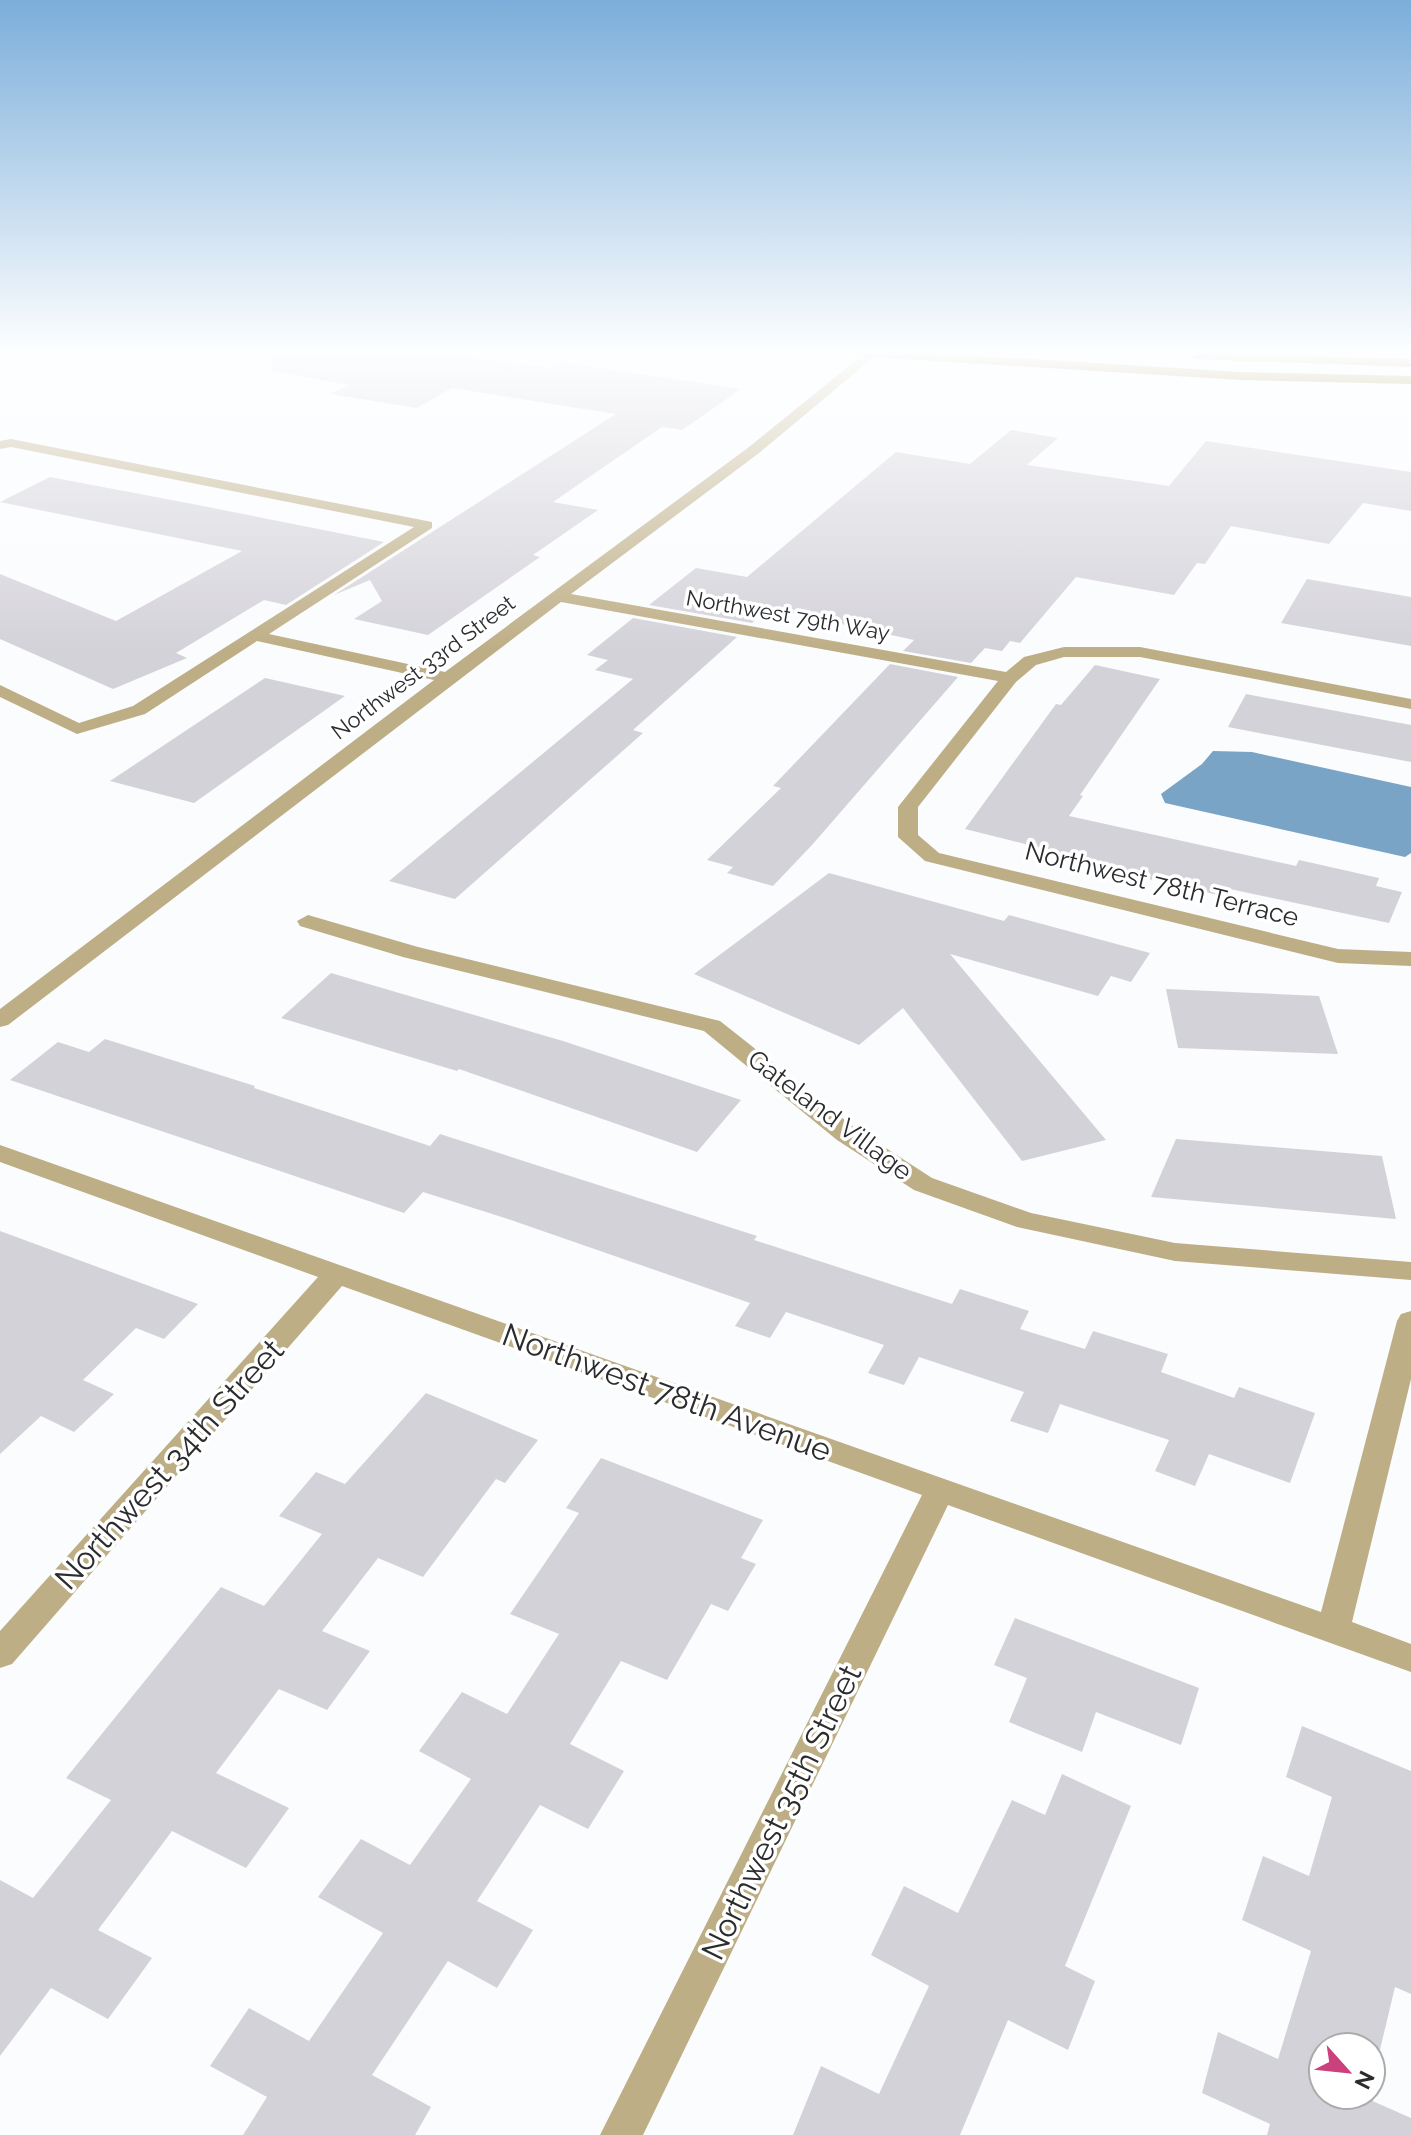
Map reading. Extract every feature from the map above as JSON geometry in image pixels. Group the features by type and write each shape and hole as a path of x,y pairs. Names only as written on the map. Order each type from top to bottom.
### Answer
{"street":[{"path":"0,690 77,729 139,710 427,525 55,452"},
{"name":"Northwest 33rd Street","path":"0,1020 448,678 752,452"},
{"name":"Northwest 79th Way","path":"557,596 1010,678"},
{"path":"255,636 448,678"},
{"path":"1010,678 1030,661 1064,652 1140,652 1411,704"},
{"name":"Northwest 78th Terrace","path":"1010,678 908,807 908,837 932,857 1338,956 1411,959"},
{"name":"Gateland Village","path":"308,921 411,952 712,1026 846,1134 923,1184 1026,1221 1175,1252 1411,1271"},
{"name":"Northwest 78th Avenue","path":"0,1153 1411,1658"},
{"name":"Northwest 34th Street","path":"0,1654 337,1274"},
{"path":"1333,1630 1411,1321"},
{"name":"Northwest 35th Street","path":"621,2135 940,1490"}],"water":[{"path":"1213,751 1252,752 1411,787 1411,853 1405,857 1165,803 1161,794 1202,764"}],"building":[{"path":"557,452 626,452 553,502 598,510 533,555 540,557 428,635 354,619 382,601 370,580 334,595"},
{"path":"896,452 970,464 985,452 1042,452 1027,465 1169,486 1197,452 1276,452 1411,472 1411,511 1363,503 1329,544 1231,526 1205,564 1197,563 1174,595 1076,577 1020,643 1010,641 1002,651 985,648 971,663 903,651 914,640 769,608 752,623 649,605 696,568 747,577"},
{"path":"50,477 384,542 286,605 264,600 176,653 187,658 113,689 0,639 0,574 116,621 242,551 0,502"},
{"path":"1307,579 1411,597 1411,646 1281,623"},
{"path":"633,618 737,637 633,730 643,733 455,899 389,881 633,679 595,670 608,660 587,655"},
{"path":"890,664 958,677 773,886 727,873 733,867 707,860 781,788 773,786"},
{"path":"1095,665 1160,679 1080,795 1083,796 1069,816 1296,866 1299,860 1379,878 1376,886 1402,892 1389,923 1230,889 1227,897 1083,864 1086,859 965,829 1056,704 1061,705"},
{"path":"265,678 345,696 194,803 110,781"},
{"path":"1246,694 1411,725 1411,762 1228,727"},
{"path":"829,873 1004,921 1009,915 1150,953 1131,982 1111,976 1098,996 950,954 1106,1140 1022,1161 903,1008 859,1045 694,974"},
{"path":"331,973 563,1041 741,1100 697,1152 459,1069 457,1071 281,1018"},
{"path":"1166,989 1319,996 1338,1054 1178,1048"},
{"path":"105,1039 430,1146 440,1134 757,1236 754,1240 952,1304 960,1289 1029,1311 1020,1329 1085,1349 1093,1331 1168,1354 1161,1372 1234,1398 1239,1387 1315,1413 1290,1483 1209,1454 1195,1486 1155,1471 1169,1440 1060,1404 1048,1433 1010,1421 1024,1392 919,1357 904,1385 868,1373 884,1345 786,1312 770,1338 735,1326 750,1303 508,1219 423,1192 404,1213 10,1080 58,1042 89,1052"},
{"path":"1176,1139 1382,1156 1396,1219 1151,1197"},
{"path":"0,1231 198,1304 164,1339 136,1328 83,1380 114,1394 74,1432 41,1416 0,1454"},
{"path":"426,1393 538,1440 505,1483 496,1479 423,1577 378,1558 322,1631 370,1651 327,1710 279,1689 216,1773 289,1808 246,1868 172,1831 98,1930 152,1958 108,2019 51,1988 0,2056 0,1880 33,1898 111,1800 66,1778 221,1587 264,1606 322,1534 279,1516 316,1472 345,1484"},
{"path":"601,1458 763,1520 741,1558 756,1564 728,1611 711,1604 667,1680 621,1661 570,1744 624,1771 588,1829 540,1805 477,1901 533,1930 497,1988 448,1961 372,2075 431,2107 415,2135 243,2135 267,2097 210,2066 249,2008 309,2041 383,1933 318,1897 361,1839 410,1865 471,1779 419,1751 462,1692 507,1714 559,1634 510,1614 579,1513 566,1508"},
{"path":"1015,1618 1199,1688 1181,1745 1096,1712 1082,1752 1009,1722 1027,1678 994,1665"},
{"path":"1302,1726 1411,1771 1411,1994 1395,1987 1384,2031 1307,2031 1307,2111 1387,2111 1387,2107 1411,2118 1411,2135 1267,2135 1270,2124 1202,2093 1218,2032 1278,2059 1311,1951 1242,1920 1263,1856 1309,1876 1332,1797 1286,1777"},
{"path":"1062,1774 1131,1806 1065,1966 1095,1981 1068,2050 1008,2020 960,2135 793,2135 821,2066 879,2094 929,1986 871,1955 904,1886 958,1913 1012,1800 1045,1815"}]}
